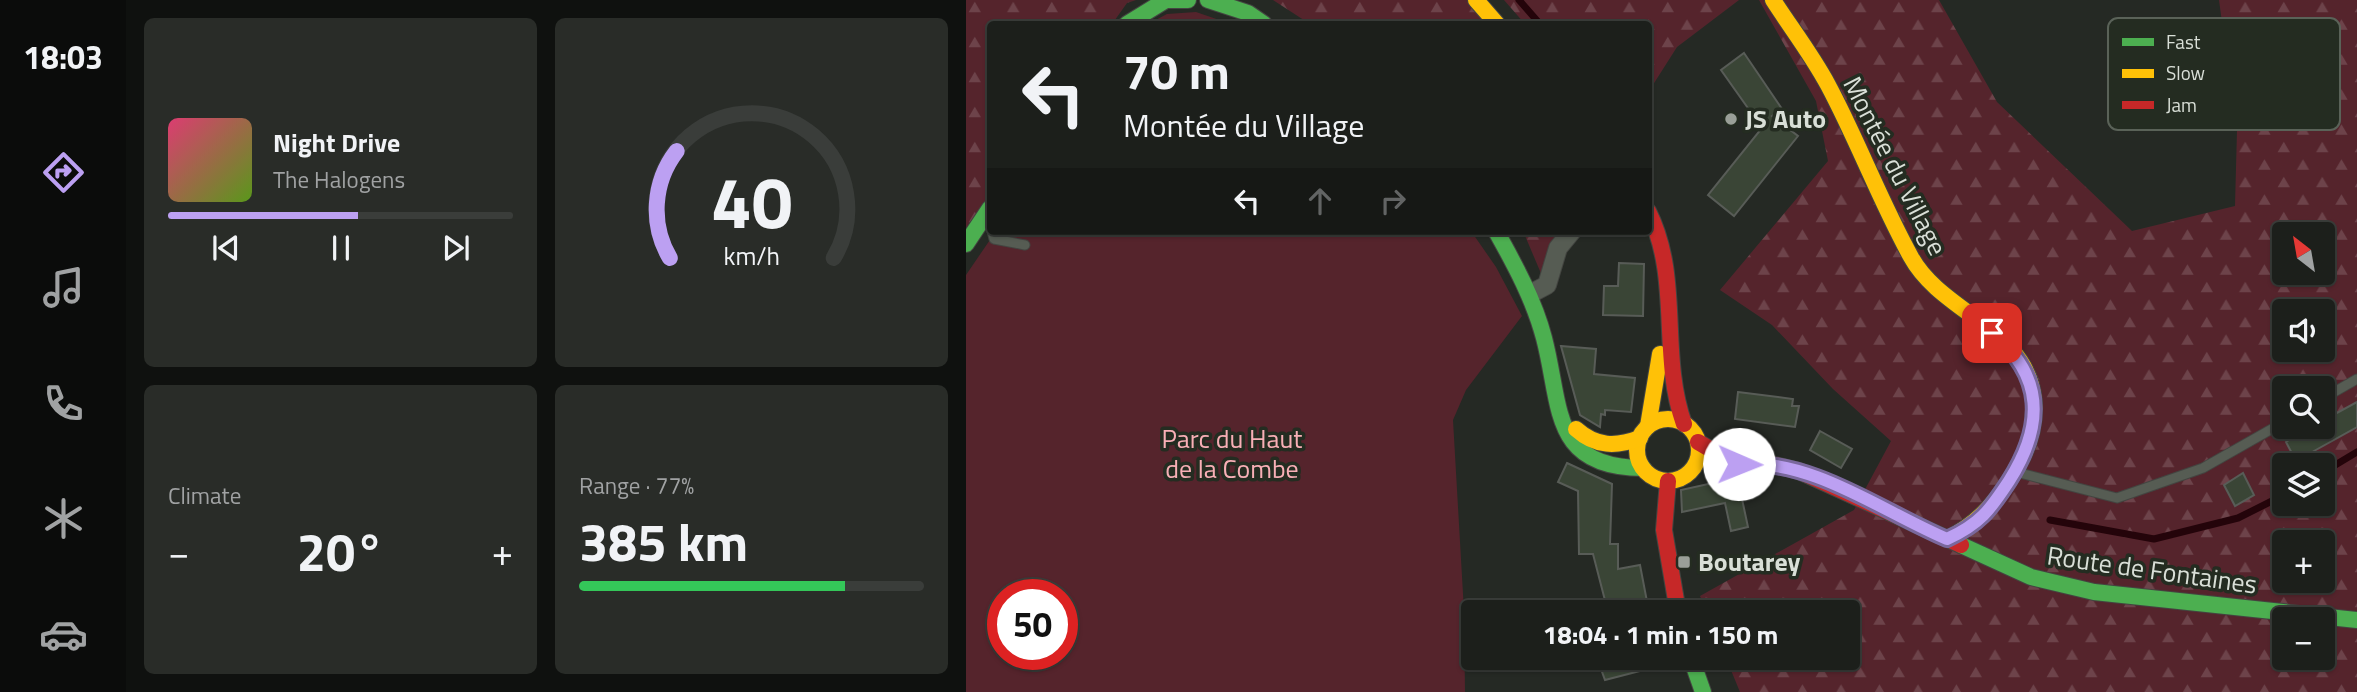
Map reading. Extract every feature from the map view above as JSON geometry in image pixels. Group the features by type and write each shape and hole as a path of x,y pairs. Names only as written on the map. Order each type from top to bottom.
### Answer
{"main road":[{"path":"1132,21 1166,0 1188,0"},
{"path":"1208,0 1248,13 1260,21"},
{"path":"1476,0 1494,21"},
{"name":"Montée du Village","path":"1773,0 1826,83 1912,260 1928,280 2014,350 2028,375 2034,400 2032,429 2023,459 1991,508 1973,527 1947,539"},
{"path":"1652,222 1665,257 1670,380 1676,408 1698,442 1710,449 1763,463"},
{"path":"966,244 987,223"},
{"path":"1498,235 1530,294 1553,380 1560,419 1568,438 1578,450 1598,462 1647,472 1668,481 1686,475 1693,468 1699,451 1698,442"},
{"path":"1667,319 1637,454 1647,472 1665,540 1676,600"},
{"path":"1553,380 1576,429 1586,439 1601,445 1624,444 1666,419 1685,424"},
{"path":"1693,468 1763,463"},
{"name":"Route de Fontaines","path":"1763,463 1800,471 1839,487 2031,577 2094,592 2357,620"},
{"path":"1665,540 1663,502 1668,481"},
{"path":"1695,670 1703,692"}],"street":[{"path":"1530,294 1547,285 1558,248 1569,235"}],"lane":[{"path":"993,235 994,239 1025,245"},
{"path":"2335,392 2357,379"},
{"path":"2015,472 2117,498 2203,468 2272,429"}],"green space":[{"path":"966,0 1136,0 1127,3 1114,21 987,21 987,198 966,228"},
{"path":"1273,0 1473,0 1490,21 1305,21"},
{"path":"1504,0 1739,0 1677,47 1652,86 1652,21 1522,21"},
{"path":"1759,0 1939,0 1997,102 2132,231 2235,206 2237,130 2340,130 2340,18 2221,18 2219,0 2357,0 2357,692 1740,692 1731,670 1860,670 1860,600 1702,600 1700,596 1854,510 1891,441 1833,389 1772,325 1720,290 1828,161 1816,101"},
{"path":"1196,12 1222,21 1154,21 1167,14"},
{"name":"Parc du Haut de la Combe","path":"993,235 1474,235 1496,267 1522,316 1466,390 1453,420 1463,600 1461,600 1461,670 1465,670 1465,692 966,692 966,275"},
{"path":"1525,235 1561,235 1543,278"}],"building":[{"path":"1744,53 1782,109 1772,116 1798,136 1734,216 1708,195 1762,128 1721,70"},
{"path":"1619,263 1644,264 1643,316 1603,315 1604,286 1618,286"},
{"path":"1561,346 1596,349 1594,374 1635,378 1631,412 1605,410 1605,415 1601,414 1600,427 1580,415"},
{"path":"1738,392 1793,399 1792,406 1799,406 1795,427 1735,419"},
{"path":"2357,402 2357,427 2310,453 2292,453 2286,442 2291,439 2335,439 2335,414"},
{"path":"1820,431 1852,449 1841,468 1810,450"},
{"path":"1567,463 1612,484 1610,544 1618,544 1618,569 1640,565 1647,600 1605,600 1593,554 1579,554 1578,491 1558,482"},
{"path":"2243,473 2254,495 2235,506 2224,485"},
{"path":"1731,479 1735,500 1742,499 1748,527 1731,531 1725,503 1682,512 1681,490"},
{"path":"1601,670 1644,670 1605,680"}],"waterway":[{"path":"1519,0 1537,21"},
{"path":"2335,465 2357,452"},
{"path":"2050,520 2154,539 2238,518 2272,501"}],"traffic: fast":[{"path":"1132,21 1166,0 1188,0"},
{"path":"1208,0 1248,13 1260,21"},
{"path":"966,244 987,212"},
{"path":"1498,235 1540,324 1565,429 1576,445 1591,457 1613,465 1643,468"},
{"path":"1961,545 2031,577 2094,592 2357,620"},
{"path":"1695,670 1703,692"}],"traffic: slow":[{"path":"1476,0 1494,21"},
{"path":"1773,0 1828,85 1911,257 1925,277 2001,339 2017,357 2029,378 2034,403 2033,419 2031,435 2023,457 1989,508 1970,525 1947,539"},
{"path":"1648,426 1660,354"},
{"path":"1668,419 1690,428 1699,450 1690,472 1668,481 1646,472 1637,450 1646,428 1668,419"},
{"path":"1576,429 1591,439 1606,444 1640,438"}],"traffic: jam":[{"path":"1652,221 1664,263 1673,371 1684,424"},
{"path":"1698,442 1710,449 1799,471 1961,545"},
{"path":"1668,481 1664,530 1676,600"}],"place":[{"name":"JS Auto","path":"1731,119"},
{"name":"Boutarey","path":"1684,562"}],"route":[{"path":"1739,464 1763,463 1800,471 1947,539 1973,527 1991,508 2023,459 2032,429 2034,400 2028,375 2014,350 1992,333"}]}
